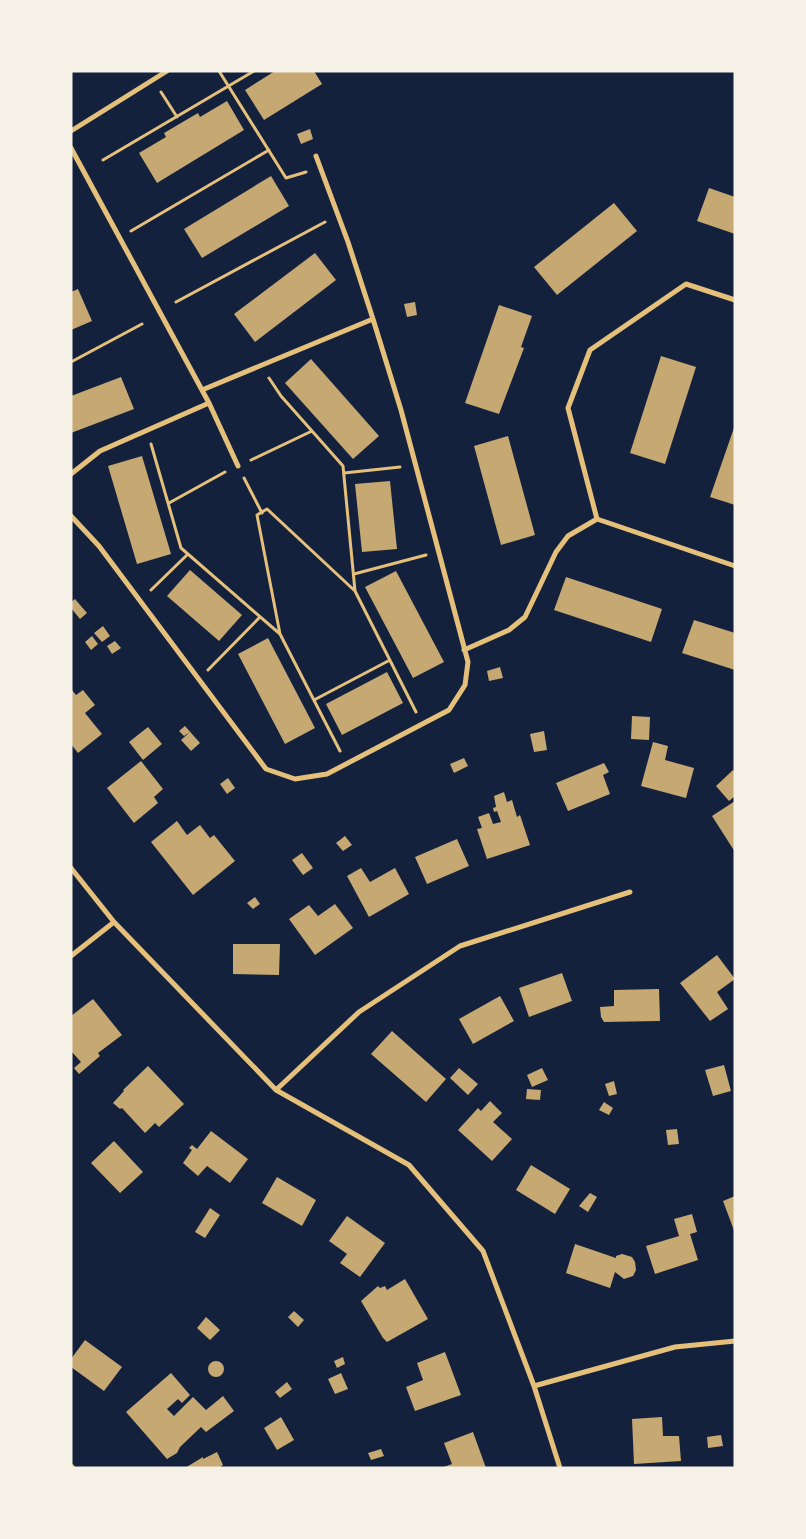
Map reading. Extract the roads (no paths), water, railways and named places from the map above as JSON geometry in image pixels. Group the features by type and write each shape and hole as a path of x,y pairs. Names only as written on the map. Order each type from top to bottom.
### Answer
{"street":[{"path":"71,131 167,71"},
{"path":"71,148 202,390 238,466"},
{"path":"71,516 99,546 266,769 295,779 326,774 449,710 465,685 468,662 402,410 348,242 316,156"},
{"path":"597,519 568,408 590,350 686,284 735,300"},
{"path":"202,390 373,319"},
{"path":"71,474 100,451 209,404"},
{"path":"464,650 509,630 524,616 556,552 568,536 597,519 735,566"},
{"path":"71,868 114,922 276,1090 409,1165 483,1251 534,1386 560,1468"},
{"path":"276,1090 358,1012 460,946 630,892"},
{"path":"71,956 114,922"},
{"path":"534,1386 675,1347 735,1341"}]}
